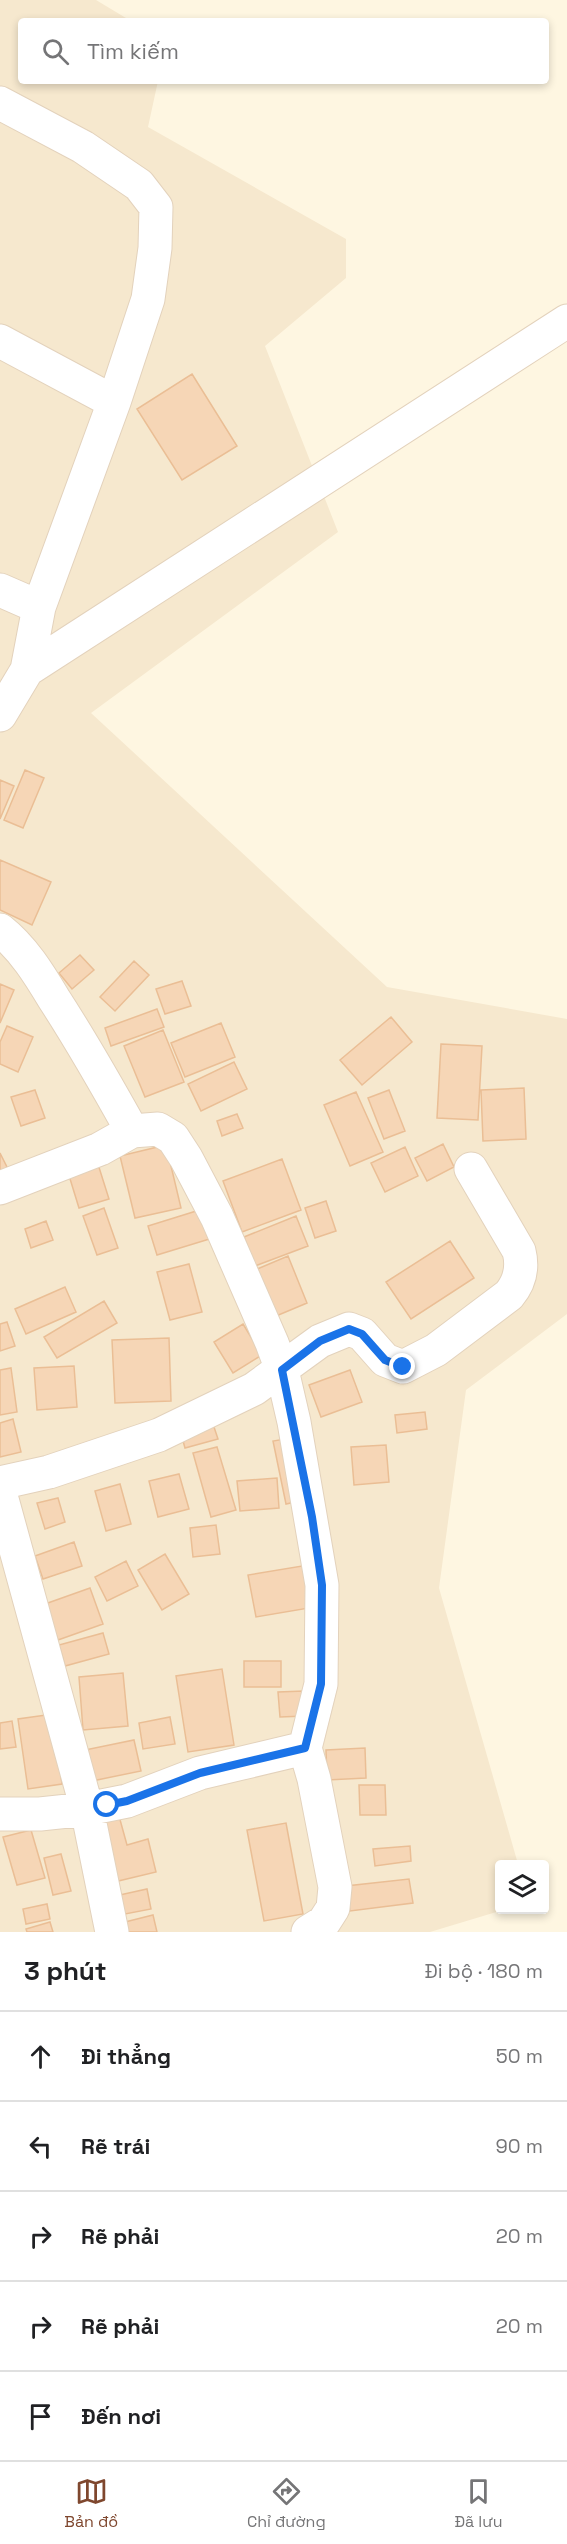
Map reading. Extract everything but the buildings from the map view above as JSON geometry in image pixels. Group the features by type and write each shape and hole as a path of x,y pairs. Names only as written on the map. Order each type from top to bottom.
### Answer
{"street":[{"path":"0,103 83,147 139,185 156,207 155,248 148,298 114,402 39,607 27,670 0,715"},
{"path":"27,670 567,321"},
{"path":"0,341 114,402"},
{"path":"0,590 39,607"},
{"path":"0,930 20,948 36,971 72,1026 132,1131"},
{"path":"0,1188 100,1149 132,1131 158,1129 173,1138 217,1217 282,1370 312,1517 322,1585 321,1684 305,1748 314,1779 335,1887 333,1908 324,1922 308,1932"},
{"path":"0,1483 49,1472 159,1435 254,1389 320,1341 349,1329 362,1334 385,1360 403,1367 436,1350 509,1295 516,1287 520,1273 519,1251 471,1169"},
{"path":"0,1492 87,1809 112,1932"},
{"path":"0,1814 40,1814 87,1809 127,1801 200,1773 305,1748"}],"shaded area":[{"path":"0,0 96,0 126,18 18,18 18,84 157,84 148,127 346,239 346,278 265,346 338,532 91,713 387,987 567,1019 567,1314 466,1390 439,1588 517,1860 495,1860 495,1912 430,1932 0,1932"}],"route":[{"path":"107,1805 127,1801 200,1773 305,1748 314,1720 321,1684 322,1585 312,1517 282,1370 320,1341 349,1329 362,1334 385,1360 403,1367"}]}
